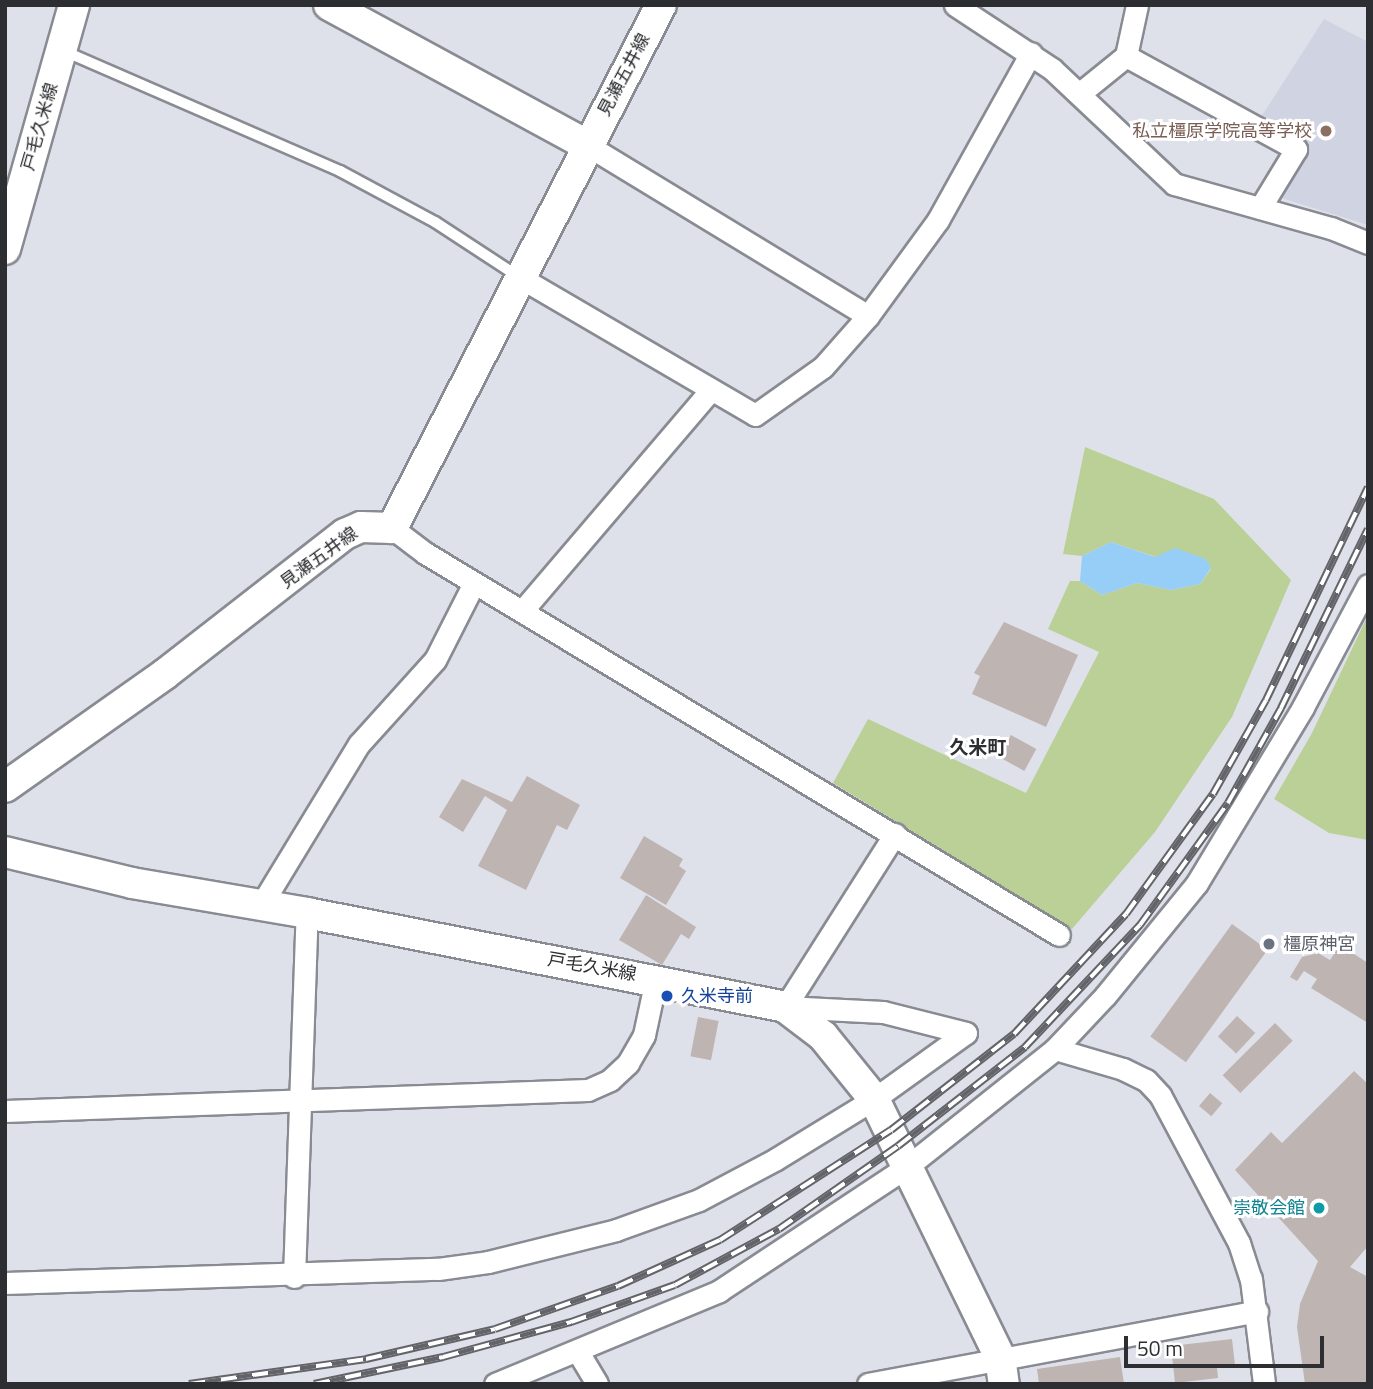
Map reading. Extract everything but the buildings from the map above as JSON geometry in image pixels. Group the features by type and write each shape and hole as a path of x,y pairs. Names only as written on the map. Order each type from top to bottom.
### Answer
{"main road":[{"name":"戸毛久米線","path":"5,249 74,5"},
{"path":"329,5 587,145"},
{"name":"見瀬五井線","path":"5,787 176,666 345,534 361,527 392,528 661,5"},
{"name":"戸毛久米線","path":"5,852 132,883 656,979 785,1007 823,1036 874,1099 908,1166 1002,1371"}],"street":[{"path":"954,5 1031,53 1079,94 1174,184 1368,243"},
{"path":"1079,94 1126,55 1137,5"},
{"path":"521,278 755,415 823,367 868,316 937,220 1031,53"},
{"path":"1126,55 1296,149 1260,208"},
{"path":"587,145 868,316"},
{"path":"522,611 712,390"},
{"path":"392,528 474,583 1059,935"},
{"path":"261,905 359,744 435,660 474,583"},
{"path":"495,1384 578,1352 719,1291 908,1166 1055,1049 1149,944 1212,861 1303,707 1368,585"},
{"path":"5,1283 294,1277 488,1262 616,1230 723,1188 874,1099 966,1033 883,1012 785,1007 895,834"},
{"path":"294,1277 307,913"},
{"path":"5,1111 588,1090 610,1080 628,1063 644,1035 656,979"},
{"path":"1055,1049 1124,1069 1146,1080 1160,1095 1239,1243 1257,1311 1264,1384"},
{"path":"868,1384 1002,1371 1257,1311"},
{"path":"578,1352 597,1384"}],"lane":[{"path":"62,50 340,171 435,222 521,278"}],"shaded area":[{"name":"私立橿原学院高等学校","path":"1324,19 1368,42 1368,225 1275,196 1306,144 1261,117"}],"green space":[{"path":"1085,447 1214,499 1291,580 1232,717 1155,832 1072,929 833,783 868,719 1026,793 1099,652 1048,629 1070,581 1080,581 1102,595 1137,583 1171,590 1200,584 1211,569 1206,559 1156,557 1111,542 1082,556 1063,554"},
{"path":"1368,615 1368,840 1329,833 1274,799 1312,733"}],"water":[{"path":"1111,542 1155,557 1175,548 1206,559 1211,568 1200,584 1171,590 1137,583 1102,595 1080,581 1082,556"}],"railway":[{"path":"189,1384 366,1359 495,1329 618,1286 720,1240 891,1130 1014,1034 1126,914 1213,794 1266,700 1368,487"},
{"path":"314,1384 443,1357 571,1322 675,1285 779,1229 898,1146 1025,1047 1140,925 1228,803 1281,708 1368,529"}],"place":[{"name":"私立橿原学院高等学校","path":"1326,131"},
{"name":"橿原神宮","path":"1269,944"},
{"name":"久米寺前","path":"667,996"},
{"name":"崇敬会館","path":"1319,1208"}],"district":[{"name":"久米町","path":"978,747"}]}
